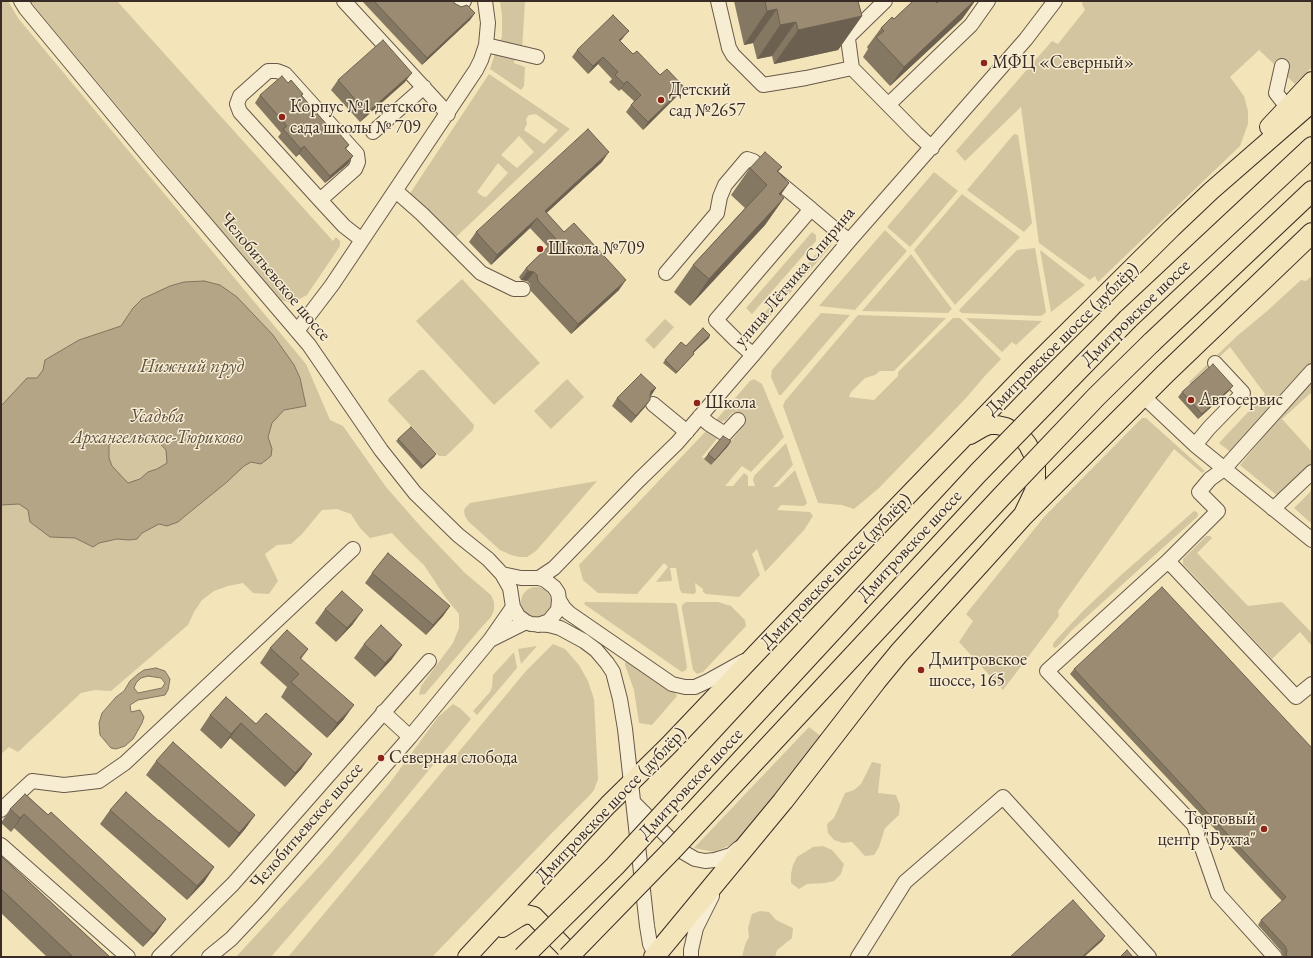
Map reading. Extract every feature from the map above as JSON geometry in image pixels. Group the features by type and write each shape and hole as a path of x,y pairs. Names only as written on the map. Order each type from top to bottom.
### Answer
{"highway":[{"name":"Дмитровское шоссе","path":"522,957 615,866 978,473 1128,319 1312,148"},
{"name":"Дмитровское шоссе","path":"568,957 674,848 1097,396 1312,191"},
{"path":"655,957 752,840 894,658 1022,517 1244,297 1312,233"}],"main road":[{"path":"1211,191 1312,81"},
{"path":"1211,191 1312,103"},
{"name":"Дмитровское шоссе (дублёр)","path":"471,953 608,805 668,746 953,448 1090,309 1211,191"},
{"path":"953,448 973,433 989,425 1006,427 1014,431 1022,438 1028,445 1033,455 1036,467 1036,478 1034,490 1022,517"},
{"path":"471,953 518,918 526,914 534,916 574,957"}],"street":[{"name":"Челобитьевское шоссе","path":"21,1 26,9 148,156 297,331 381,450 415,493 458,535 488,559 502,574 510,588 513,603 518,616 531,624"},
{"path":"344,1 448,114"},
{"path":"297,331 326,293 396,191 476,70 486,45 488,23 485,1"},
{"path":"718,1 728,48 763,85 852,68"},
{"path":"848,37 885,1"},
{"path":"889,104 971,25 988,1"},
{"name":"улица Лётчика Спирина","path":"535,578 554,568 687,432 849,241 1026,39 1055,1"},
{"path":"840,6 844,12 852,68 932,148"},
{"path":"486,45 537,57"},
{"path":"1282,66 1276,93 1287,108"},
{"path":"320,200 355,169 358,162 357,154 285,74 277,71 268,71 240,96 237,104 240,112 320,200 344,226 362,240"},
{"path":"373,132 424,87"},
{"path":"666,273 717,213 720,196 725,185 746,159 753,160 849,241"},
{"path":"396,191 422,214 481,274 514,289 523,289"},
{"path":"753,355 716,320 811,209"},
{"path":"1195,445 1209,428 1243,393 1215,363"},
{"path":"1275,957 1218,894 1194,824 1047,671 1168,561 1218,511 1199,492 1210,479 1224,469 1312,372"},
{"path":"1143,396 1195,445 1312,540"},
{"path":"653,404 687,432"},
{"path":"700,416 725,434 738,420"},
{"path":"1273,509 1312,472"},
{"path":"1,810 32,781 64,785 99,781 125,763 353,549"},
{"path":"1168,561 1296,697 1310,686"},
{"path":"554,568 554,587"},
{"path":"502,574 513,577 545,580 554,587 558,593 559,600 569,613 672,684 685,687 695,687 708,682 758,652"},
{"name":"Челобитьевское шоссе","path":"209,957 231,939 262,906 410,737 490,640 513,603 517,587 523,582 535,578"},
{"name":"Челобитьевское шоссе","path":"490,640 531,624 545,623 553,618 558,610 559,600"},
{"path":"531,624 560,628 584,640 596,650 610,668 617,684 631,781 647,926 650,944 655,957"},
{"path":"159,957 233,884 429,661"},
{"path":"383,712 410,737"},
{"path":"858,957 905,882 1004,797 1119,922 1149,957"},
{"path":"633,802 684,852 695,859 705,861 715,860 731,855 752,840"},
{"path":"1,845 128,957"},
{"path":"691,957 696,928 720,878"}],"green space":[{"name":"Усадьба Архангельское-Тюриково","path":"1,1 8,1 18,18 306,364 330,420 343,426 386,487 422,528 465,573 491,595 494,602 494,610 491,617 425,694 419,695 421,686 453,643 459,628 459,614 445,597 424,565 392,533 370,538 360,528 351,514 337,509 322,510 302,534 291,544 277,545 265,554 278,581 269,594 253,593 243,583 214,591 202,600 188,625 111,691 95,690 81,693 18,752 9,747 1,754"},
{"path":"30,1 117,1 333,241 336,237 340,241 340,246 307,295 292,303 281,300 270,289"},
{"path":"500,1 525,1 522,50 499,43 502,37"},
{"path":"1083,1 1312,1 1312,67 1295,84 1259,50 1230,77 1244,96 1248,111 1248,124 1240,146 1098,282 1095,276 1090,280 1039,243 1021,107 965,161 956,151 1052,41 1058,44 1085,10 1082,4"},
{"path":"496,51 516,54 514,63 525,67 524,86 521,90 490,69"},
{"path":"489,74 570,129 456,237 409,195","holes":["536,114 558,130 544,144 524,130 527,124 526,119 529,115","519,136 534,152 517,168 501,155","498,163 508,173 486,197 477,192"]},
{"path":"1014,134 1018,135 1032,223 1024,232 967,190"},
{"path":"934,172 958,191 910,247 887,227"},
{"path":"962,194 1020,237 955,305 914,250"},
{"path":"885,230 907,251 855,310 819,306"},
{"path":"812,232 816,235 816,241 752,314 746,308"},
{"path":"833,235 831,246 764,323 759,319"},
{"path":"1035,248 1046,312 1044,314 1041,316 962,313 959,311 1017,250"},
{"path":"1040,250 1085,285 1051,312"},
{"path":"911,254 952,309 948,313 862,311"},
{"path":"1312,276 1312,367 1233,454 1219,443 1265,394 1230,347 1191,385 1189,382 1237,336 1301,280 1306,281"},
{"path":"462,279 540,363 494,405 416,321"},
{"path":"821,313 850,315 781,395 779,395 771,377 772,370"},
{"path":"858,315 946,318 894,371 880,371 875,375 865,378 851,392 849,397 874,400 898,376 898,372 953,318 960,318 1001,359 966,398 879,488 854,509 842,505 818,503 783,406 785,401"},
{"path":"966,318 1042,321 1016,345 1012,342 1002,352"},
{"path":"665,319 674,327 654,349 645,340"},
{"path":"420,370 424,370 474,425 473,430 446,456 439,456 388,401 389,398"},
{"path":"567,379 584,397 551,429 534,411"},
{"path":"754,379 762,384 784,437 751,472 742,466 725,486 733,486 744,473 748,476 748,486 755,486 753,480 754,476 786,443 793,465 773,487 778,487 795,470 807,503 804,506 781,505 777,510 810,512 813,516 804,530 765,572 757,549 752,554 760,575 739,597 706,594 703,592 703,589 695,583 696,592 694,594 682,593 680,590 676,568 670,568 671,581 656,582 668,567 664,563 637,594 598,593 583,580 579,565 707,430 720,435 702,457 711,465 745,424 733,412 726,420 721,422 716,420 750,381"},
{"path":"1312,382 1312,392 1282,419 1312,452 1312,463 1279,497 1240,465 1290,405"},
{"path":"1142,418 1146,418 1205,471 1202,473 1174,449 1058,611 1059,616 1003,690 959,642 973,621 966,614 1044,517"},
{"path":"597,481 536,551 527,557 511,555 500,550 468,521 465,516 465,508 470,503"},
{"path":"1312,490 1312,524 1294,508"},
{"path":"1194,511 1197,512 1197,517 1072,630 1059,645 1055,648 1053,647 1055,641 1083,611 1120,576"},
{"path":"1206,536 1210,536 1212,538 1197,553 1248,606 1282,602 1312,633 1312,646 1300,632 1272,659 1183,564 1183,559"},
{"path":"536,587 547,591 551,602 547,613 536,617 525,613 521,602 525,591"},
{"path":"585,602 675,603 677,605 687,667 686,670 682,672 679,670 584,604"},
{"path":"686,602 718,602 731,606 745,620 746,626 703,672 697,674 693,670 682,609 682,605"},
{"path":"553,644 565,649 579,665 588,681 594,699 598,779 594,790 589,796 432,957 288,957 526,671"},
{"path":"537,646 521,664 518,649"},
{"path":"514,652 517,668 477,715 473,711 490,692 493,675"},
{"path":"626,658 674,691 677,696 652,725 639,723 634,690 625,665"},
{"path":"453,704 461,709 471,719 358,856 271,957 236,957 327,858 389,784 438,717"},
{"path":"809,727 822,737 735,843 714,852 694,848"},
{"path":"872,762 881,764 878,793 896,795 900,805 899,815 885,828 879,847 874,855 865,856 852,842 843,843 834,840 828,833 827,824 834,818 845,793 854,790 861,784"},
{"path":"823,846 832,850 844,864 841,874 834,881 807,884 799,889 791,883 793,865 797,857 813,847"},
{"path":"760,911 769,912 776,920 793,928 792,938 777,950 775,957 742,957 749,937 748,928 752,914"}],"water":[{"name":"Нижний пруд","path":"204,281 220,285 237,297 273,335 294,365 300,378 306,406 284,410 272,423 268,437 272,449 271,456 261,464 251,462 244,466 227,482 178,522 167,526 159,524 142,533 137,539 117,539 99,543 93,547 75,538 50,537 30,522 28,510 19,504 1,505 1,406 27,378 37,378 43,370 45,360 79,340 121,326 133,308 142,299 170,286 184,282","holes":["144,435 157,440 166,450 167,463 148,472 140,479 128,483 112,466 109,458 109,445 119,437"]},
{"path":"156,668 165,671 170,679 168,690 165,695 138,700 130,705 131,712 140,710 144,717 142,723 133,739 125,746 116,749 111,748 100,735 99,723 102,713 116,697 124,691 130,681 144,670","holes":["148,676 161,678 165,683 162,688 138,693 134,688 136,683 141,678"]}],"building":[{"path":"374,1 454,1 454,3 461,7 467,5 475,13 427,58"},
{"path":"765,1 858,1 862,16 798,30 796,22 780,25 777,9 767,11"},
{"path":"913,1 935,1 937,3 939,1 974,1 904,67 876,37 884,31 881,28 892,17 894,19"},
{"path":"613,15 629,31 619,40 633,54 637,51 660,75 667,69 684,87 648,122 631,105 641,95 627,81 624,84 615,75 618,72 603,57 593,66 577,50"},
{"path":"383,40 412,73 367,113 338,80"},
{"path":"282,76 288,83 291,80 303,94 301,95 335,134 338,132 349,145 345,148 353,156 330,176 304,146 301,149 283,129 287,126 260,95"},
{"name":"Школа №709","path":"588,129 609,152 545,211 564,232 574,223 626,280 578,324 538,281 537,275 534,272 528,271 526,268 556,239 537,218 497,255 476,232"},
{"path":"765,152 782,167 777,171 789,183 779,194 784,198 709,279 693,265 767,185 750,168"},
{"path":"703,328 710,335 693,352 694,354 677,372 665,360 681,342 686,346"},
{"path":"1213,364 1233,386 1202,414 1182,392"},
{"path":"641,374 656,388 651,391 650,400 636,416 617,398"},
{"path":"411,427 436,454 423,466 398,439"},
{"path":"723,436 731,441 715,460 708,454"},
{"path":"388,553 450,606 433,625 372,573"},
{"name":"Торговый центр \"Бухта\"","path":"1162,587 1312,748 1312,957 1288,957 1286,955 1287,951 1285,946 1261,920 1286,897 1074,669"},
{"path":"342,591 363,610 347,628 325,609"},
{"path":"381,625 402,645 385,663 364,644"},
{"path":"287,630 308,649 300,658 354,705 337,723 291,682 299,674 270,648"},
{"path":"226,697 256,724 266,713 312,754 295,773 241,723 231,734 210,715"},
{"path":"173,742 255,815 239,833 156,761"},
{"path":"126,792 214,867 197,886 110,810"},
{"path":"25,794 48,815 51,812 166,919 153,934 24,814 20,818 10,809"},
{"path":"1,856 110,957 73,957 1,889"},
{"path":"1073,900 1105,936 1082,957 1010,957"},
{"path":"1127,950 1133,957 1120,957"}],"place":[{"name":"МФЦ «Северный»","path":"984,63"},
{"name":"Детский сад №2657","path":"661,100"},
{"name":"Корпус №1 детского сада школы № 709","path":"282,117"},
{"name":"Школа №709","path":"540,249"},
{"name":"Автосервис","path":"1191,400"},
{"name":"Школа","path":"697,403"},
{"name":"Дмитровское шоссе, 165","path":"921,670"},
{"name":"Северная слобода","path":"381,758"},
{"name":"Торговый центр \"Бухта\"","path":"1264,829"}]}
